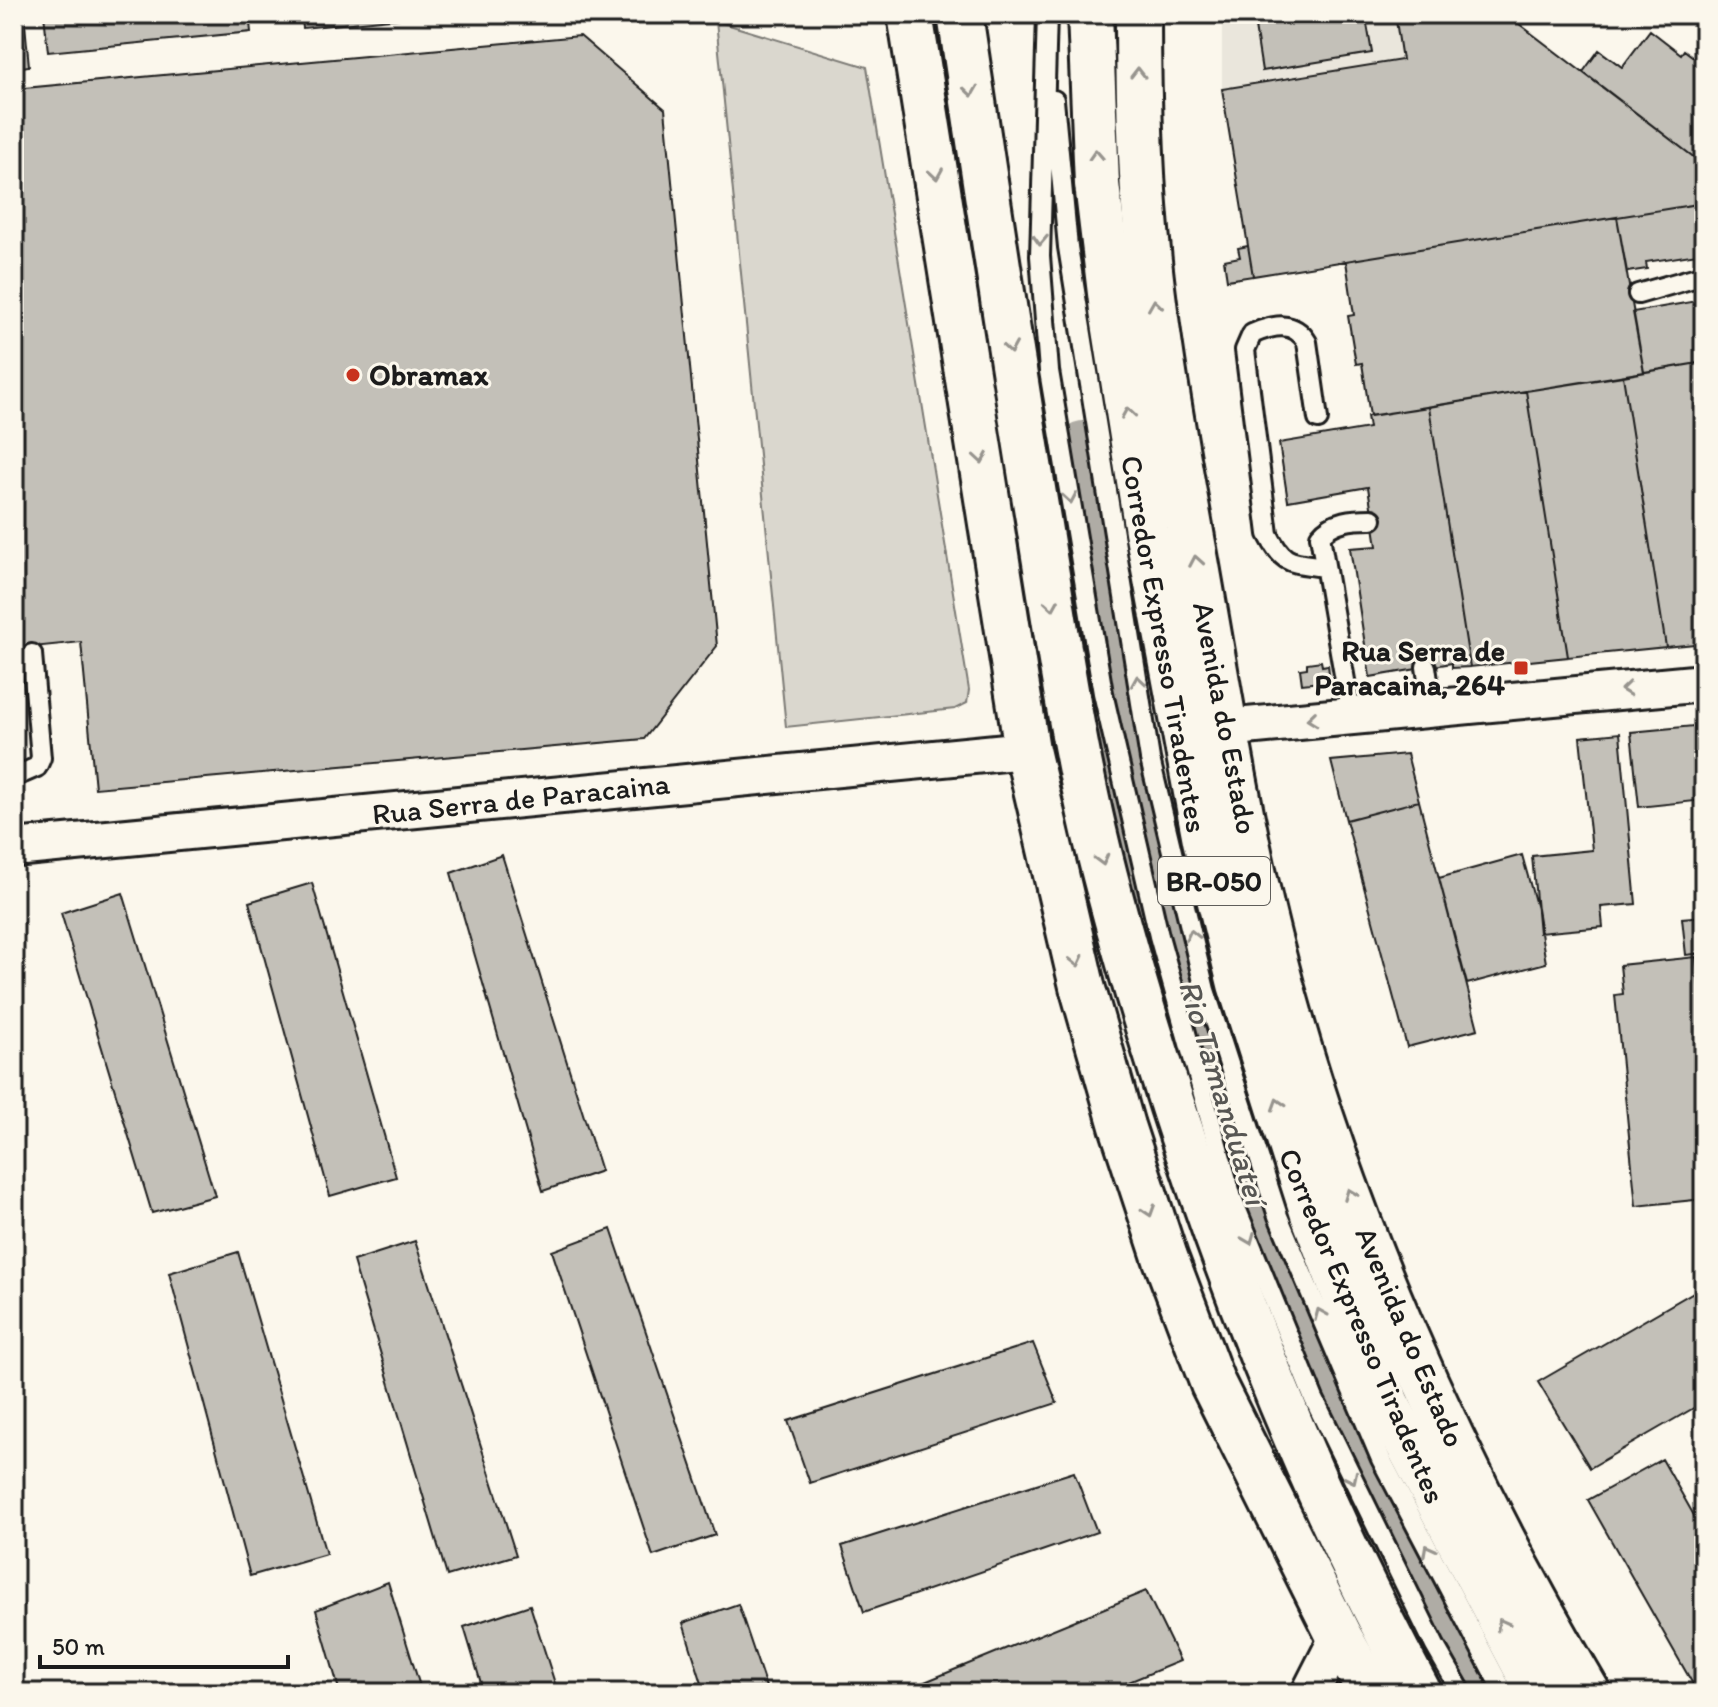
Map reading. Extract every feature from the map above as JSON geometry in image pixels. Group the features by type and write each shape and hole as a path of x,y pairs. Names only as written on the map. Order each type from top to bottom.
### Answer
{"main road":[{"path":"910,14 1027,750 1082,986 1122,1126 1165,1257 1213,1384 1339,1636 1371,1693"},
{"name":"BR-050","path":"960,14 1055,626 1093,828 1137,996 1209,1219 1264,1365 1320,1492 1389,1638 1419,1693"},
{"name":"Avenida do Estado","path":"1090,14 1097,184 1114,325 1147,531 1205,840 1232,955 1313,1214 1387,1404 1539,1693"},
{"name":"Avenida do Estado","path":"1138,14 1138,132 1149,262 1173,430 1225,728 1269,939 1320,1116 1389,1296 1478,1493 1588,1693"}],"street":[{"path":"1225,728 1704,683"},
{"name":"Rua Serra de Paracaina","path":"14,848 1027,750"},
{"path":"1310,1693 1339,1636"}],"lane":[{"name":"Corredor Expresso Tiradentes","path":"1046,18 1040,256 1049,371 1103,693 1159,936 1232,1198 1314,1399 1435,1646 1462,1693"},
{"name":"Corredor Expresso Tiradentes","path":"1046,18 1068,247 1150,759 1205,990 1278,1216 1381,1459 1504,1693"},
{"path":"1638,294 1704,275"},
{"path":"1318,419 1307,342 1301,333 1292,327 1270,326 1252,334 1245,350 1268,534 1278,554 1291,562 1324,567"},
{"path":"1351,715 1320,536 1328,526 1356,519 1372,519"},
{"path":"14,777 37,767 41,758 32,654"},
{"path":"1426,667 1432,708"}],"shaded area":[{"path":"1222,14 1395,14 1402,60 1222,89"},
{"path":"716,21 867,67 969,690 967,703 955,709 786,727"}],"building":[{"path":"14,14 24,14 29,66 14,68"},
{"path":"44,14 249,14 251,32 48,52"},
{"path":"301,14 440,14 303,28"},
{"path":"1253,14 1376,14 1377,22 1367,24 1372,53 1262,71"},
{"path":"1395,14 1506,14 1704,165 1704,203 1253,276 1222,89 1402,60"},
{"path":"1650,30 1681,54 1684,50 1704,65 1704,165 1583,72 1599,50 1622,67"},
{"name":"Obramax","path":"580,36 665,109 717,646 644,739 95,788 81,642 14,649 14,89"},
{"path":"1704,203 1704,253 1646,262 1647,269 1627,272 1617,217"},
{"path":"1617,217 1644,372 1370,416 1362,363 1356,364 1348,316 1354,315 1346,261"},
{"path":"1248,246 1253,276 1227,280 1224,260 1240,257 1238,248"},
{"path":"1703,300 1704,362 1644,372 1633,312"},
{"path":"1704,362 1704,643 1666,647 1623,376"},
{"path":"1623,376 1666,647 1568,657 1526,391"},
{"path":"1526,391 1568,657 1470,667 1429,407"},
{"path":"1429,407 1470,667 1452,668 1452,663 1370,677 1350,548 1377,546 1368,487 1288,501 1279,443 1369,428 1367,416"},
{"path":"1321,661 1322,666 1328,665 1330,681 1302,684 1300,669 1307,668 1307,663"},
{"path":"1704,725 1704,800 1639,807 1631,732"},
{"path":"1620,733 1636,904 1601,907 1603,927 1539,933 1532,856 1592,850 1580,737"},
{"path":"1407,754 1419,801 1346,820 1331,761"},
{"path":"1419,801 1478,1029 1407,1047 1346,820"},
{"path":"502,855 601,1171 543,1191 451,873"},
{"path":"1522,855 1537,909 1546,963 1467,984 1439,878"},
{"path":"312,883 396,1177 330,1196 249,902"},
{"path":"123,893 215,1196 152,1213 61,913"},
{"path":"1704,916 1704,953 1686,955 1682,918"},
{"path":"1696,957 1699,987 1704,987 1704,1199 1636,1206 1615,995 1623,994 1620,965"},
{"path":"611,1229 715,1535 653,1556 552,1251"},
{"path":"415,1241 516,1555 447,1576 353,1261"},
{"path":"238,1252 326,1554 250,1576 169,1273"},
{"path":"1704,1286 1704,1402 1590,1468 1538,1382"},
{"path":"1033,1343 1057,1403 810,1483 788,1421"},
{"path":"1662,1459 1704,1533 1703,1693 1698,1693 1588,1500"},
{"path":"1074,1472 1097,1532 864,1612 842,1546"},
{"path":"388,1582 422,1693 340,1693 316,1610"},
{"path":"1146,1591 1180,1661 1102,1693 898,1693"},
{"path":"738,1604 768,1693 705,1693 683,1623"},
{"path":"530,1605 558,1693 484,1693 464,1627"}],"waterway":[{"name":"Rio Tamanduateí","path":"1084,451 1128,749 1206,1048 1275,1259 1340,1419 1427,1602 1482,1693"}],"place":[{"name":"Obramax","path":"353,375"},
{"name":"Rua Serra de Paracaina, 264","path":"1521,668"}]}
